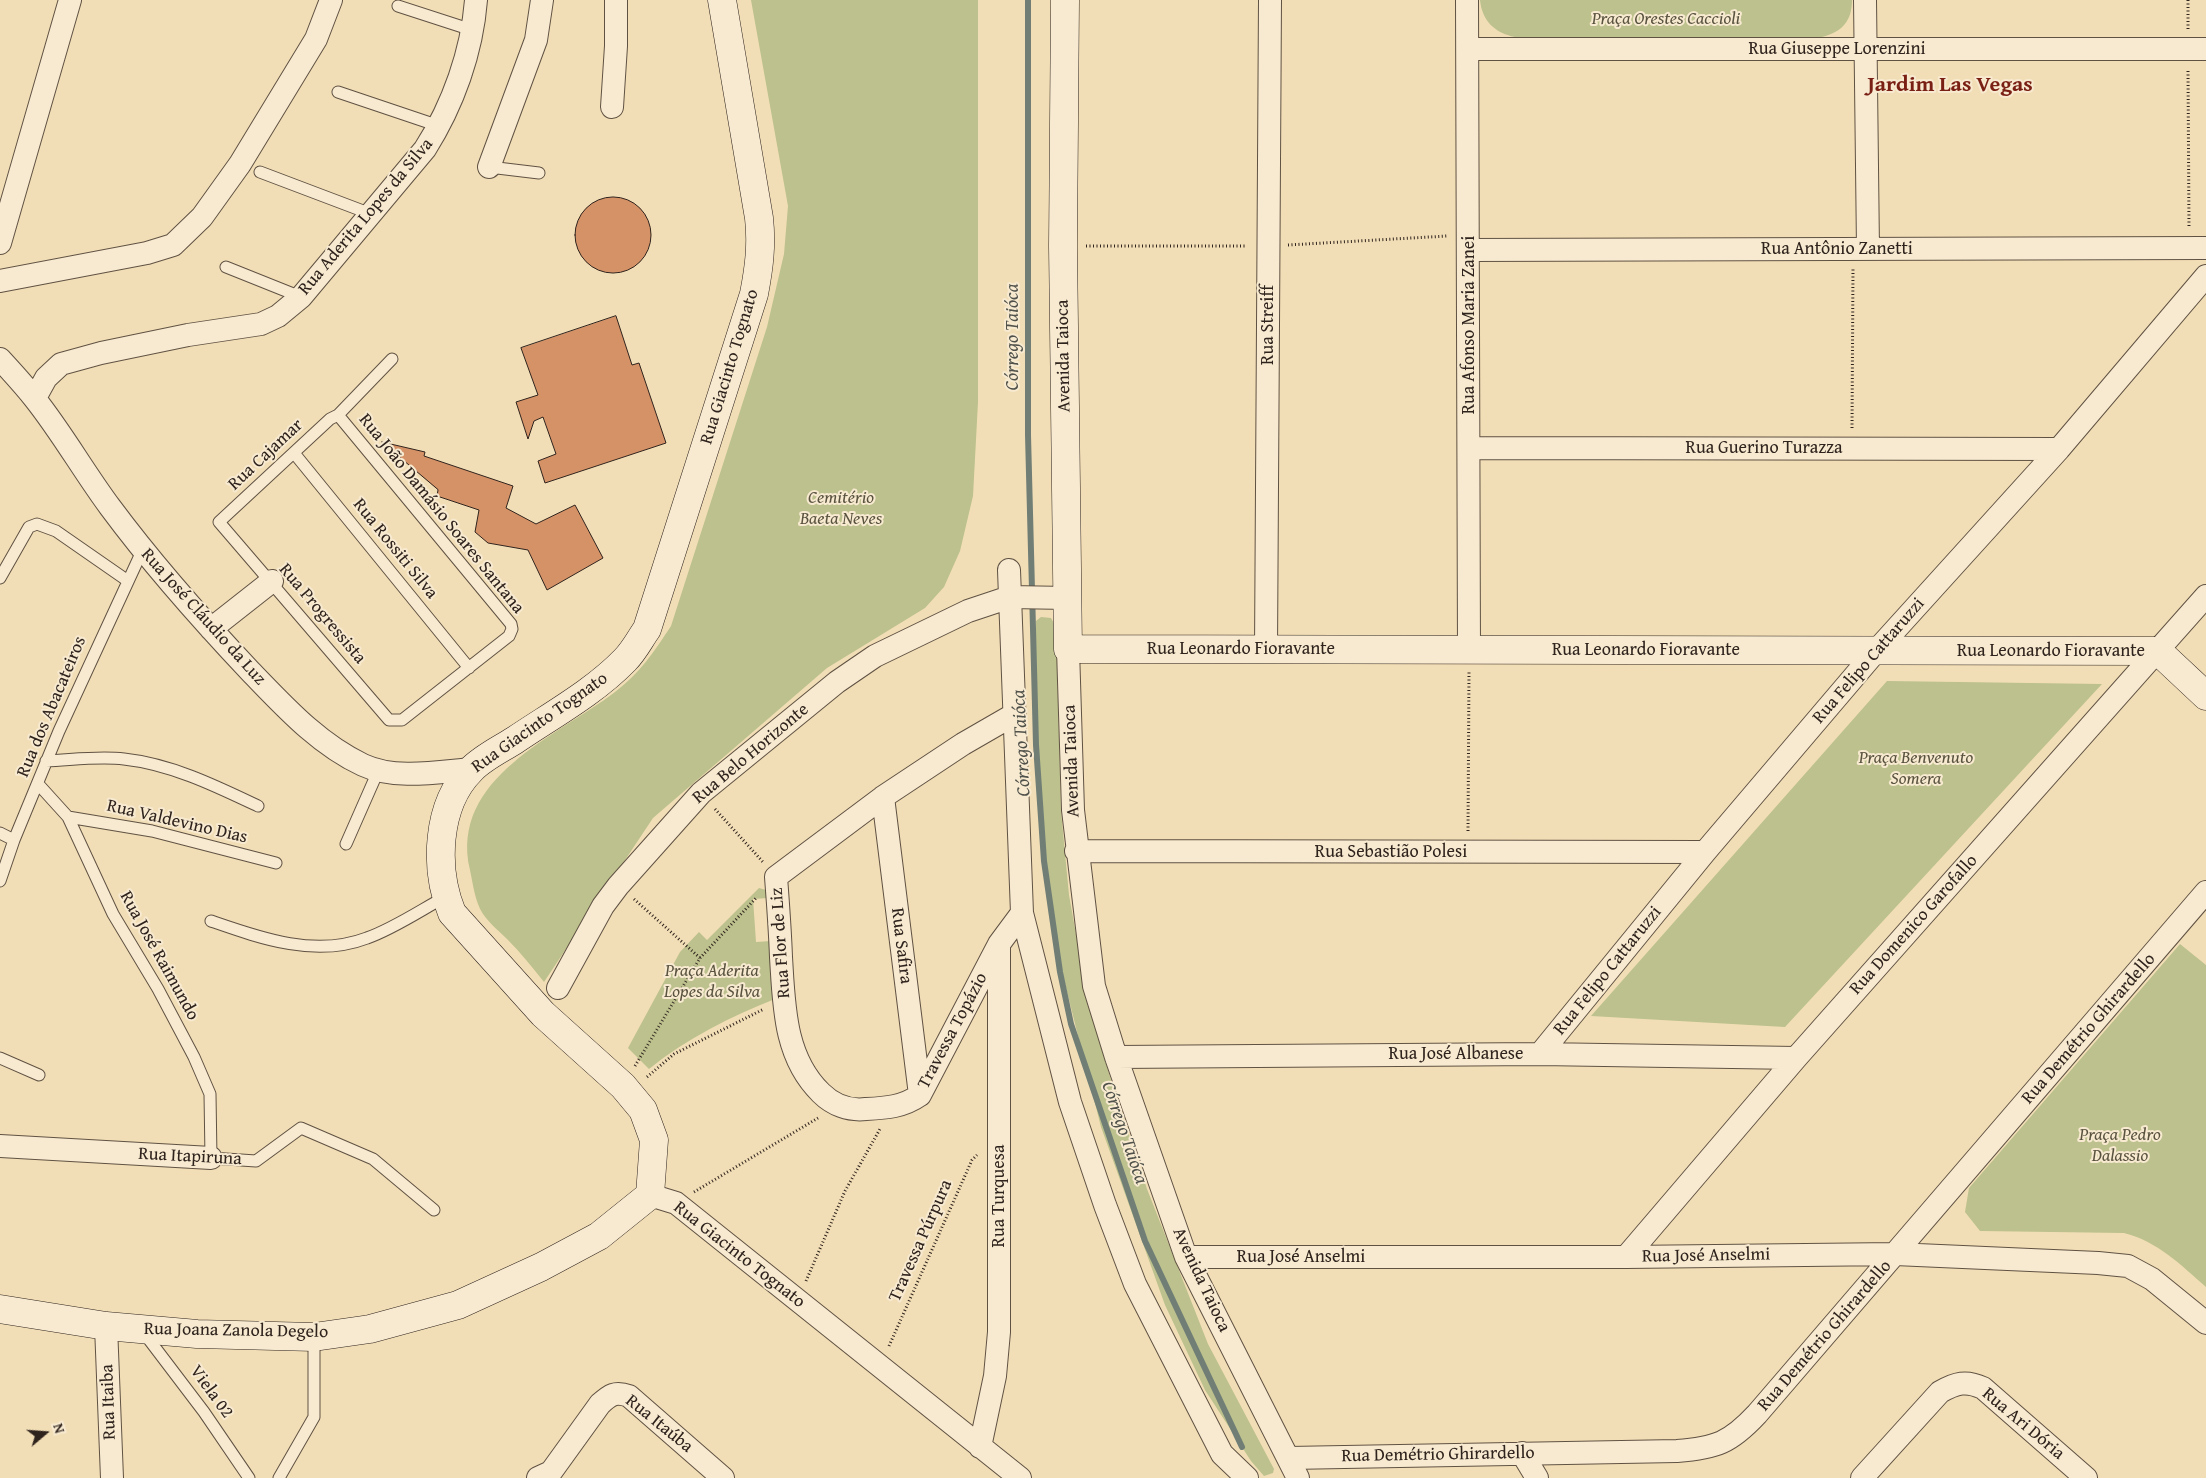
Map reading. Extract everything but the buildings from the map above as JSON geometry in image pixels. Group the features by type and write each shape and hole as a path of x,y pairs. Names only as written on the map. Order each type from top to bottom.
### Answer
{"street":[{"path":"0,243 70,0"},
{"path":"0,281 147,253 173,245 202,217 240,164 316,39 331,0"},
{"name":"Rua Aderita Lopes da Silva","path":"35,398 46,378 61,364 101,353 188,335 261,324 278,316 301,297 425,149 439,126 455,92 472,30 476,0"},
{"path":"490,167 536,40 542,0"},
{"path":"612,107 616,46 616,0"},
{"name":"Rua Giacinto Tognato","path":"722,0 762,240 760,267 752,303 647,629 626,659 597,685 471,770 455,792 442,829 441,867 445,897 452,913 544,1014 626,1089 643,1110 654,1140 650,1195 676,1202 880,1368 1020,1478"},
{"name":"Avenida Taioca","path":"1065,0 1063,246 1037,597 1068,649 1076,851 1094,986 1116,1057 1186,1257 1294,1468"},
{"name":"Rua Streiff","path":"1266,650 1270,0"},
{"name":"Rua Afonso Maria Zanei","path":"1467,0 1470,448 1469,650"},
{"path":"1861,249 1865,0"},
{"name":"Rua Giuseppe Lorenzini","path":"1468,49 2197,49"},
{"name":"Rua Antônio Zanetti","path":"1469,250 2198,248"},
{"name":"Rua Felipo Cattaruzzi","path":"1540,1054 1705,852 1876,651 2059,449 2206,276"},
{"name":"Rua José Cláudio da Luz","path":"0,359 35,398 110,507 143,549 211,630 290,712 324,741 364,765 379,769 416,773 471,770"},
{"name":"Rua Guerino Turazza","path":"1470,448 2059,449"},
{"path":"1009,570 1037,597 1015,714 1022,913 1070,1102 1105,1205 1135,1284 1222,1454 1247,1478"},
{"path":"211,630 272,581"},
{"name":"Rua Domenico Garofallo","path":"1626,1257 1796,1058 2206,596"},
{"name":"Rua Belo Horizonte","path":"558,988 603,906 618,886 701,793 837,682 875,656 968,610 1037,597"},
{"name":"Rua Leonardo Fioravante","path":"1068,649 2158,651 2206,696"},
{"name":"Rua Flor de Liz","path":"838,1106 810,1082 797,1061 788,1034 784,1003 776,877 883,797 962,744 1015,714"},
{"name":"Rua Safira","path":"883,797 920,1094"},
{"name":"Rua Sebastião Polesi","path":"1076,851 1705,852"},
{"name":"Rua Demétrio Ghirardello","path":"1294,1468 1522,1453 1677,1451 1703,1449 1722,1444 1740,1432 1757,1414 2206,892"},
{"name":"Travessa Topázio","path":"892,1108 909,1102 920,1094 999,944 1022,913"},
{"name":"Rua Turquesa","path":"980,1446 995,1376 999,1332 999,944"},
{"name":"Rua José Albanese","path":"1116,1057 1540,1054 1796,1058"},
{"path":"838,1106 856,1110 892,1108"},
{"name":"Rua Itapiruna","path":"0,1146 211,1158"},
{"name":"Rua Joana Zanola Degelo","path":"0,1309 106,1326 197,1334 314,1337 370,1329 458,1305 541,1267 599,1236 650,1195"},
{"name":"Rua José Anselmi","path":"1186,1257 1626,1257 1895,1254 2128,1266 2152,1279 2206,1323"},
{"name":"Rua Itaiba","path":"106,1326 112,1478"},
{"name":"Rua Ari Dória","path":"1862,1478 1940,1392 1955,1384 1969,1382 1983,1388 2086,1478"},
{"name":"Rua Itaúba","path":"547,1476 600,1404 610,1395 619,1392 629,1396 723,1478"},
{"path":"1522,1453 1537,1478"}],"lane":[{"path":"398,6 472,30"},
{"path":"338,92 439,126"},
{"path":"490,167 539,173"},
{"path":"260,172 371,214"},
{"path":"226,267 301,297"},
{"path":"338,415 392,359"},
{"name":"Rua Cajamar","path":"219,522 330,419 338,415"},
{"name":"Rua João Damásio Soares Santana","path":"338,415 511,624 512,629 509,636 469,668"},
{"name":"Rua Rossiti Silva","path":"294,453 469,668"},
{"name":"Rua Progressista","path":"219,522 272,581 389,720 402,720 469,668"},
{"path":"0,578 29,527 37,524 56,531 128,581"},
{"name":"Rua dos Abacateiros","path":"0,881 14,840 39,785 46,761 143,549"},
{"path":"46,761 124,759 164,768 215,785 258,806"},
{"path":"346,844 379,769"},
{"name":"Rua José Raimundo","path":"39,785 68,817 113,914 158,989 194,1057 210,1094 211,1158"},
{"name":"Rua Valdevino Dias","path":"68,817 152,831 276,864"},
{"path":"0,833 14,840"},
{"path":"211,921 266,940 309,946 338,946 368,938 445,897"},
{"path":"0,1058 39,1075"},
{"name":"Rua Itapiruna","path":"211,1158 256,1161 301,1128 373,1158 434,1210"},
{"name":"Viela 02","path":"141,1329 204,1412 248,1478"},
{"path":"279,1478 314,1418 314,1337"}],"path":[{"path":"2188,0 2197,49 2198,248"},
{"path":"1852,448 1861,249"},
{"path":"1468,852 1469,650"},
{"path":"626,1089 700,958 776,877 701,793"},
{"path":"618,886 700,958"},
{"path":"626,1089 674,1054 758,1011 784,1003"},
{"path":"676,1202 838,1106"},
{"path":"797,1300 845,1191 892,1108"},
{"name":"Travessa Púrpura","path":"880,1368 972,1160 999,1134"}],"green space":[{"name":"Cemitério Baeta Neves","path":"751,0 978,0 978,402 973,496 960,551 944,587 925,608 827,668 653,818 544,982 517,949 488,921 480,909 470,870 468,838 476,810 491,785 512,763 624,685 646,662 671,626 767,327 784,254 788,206"},
{"name":"Praça Orestes Caccioli","path":"1480,0 1852,0 1852,7 1848,20 1840,29 1822,37 1515,37 1501,32 1491,25 1484,14"},
{"path":"1041,617 1051,618 1056,627 1061,811 1069,895 1087,996 1110,1077 1147,1189 1208,1344 1274,1469 1273,1473 1264,1476 1251,1461 1205,1390 1165,1305 1101,1127 1058,956 1041,837 1035,717 1036,621"},
{"name":"Praça Benvenuto Somera","path":"1887,681 2102,684 1785,1027 1591,1016"},
{"name":"Praça Aderita Lopes da Silva","path":"759,888 766,890 768,898 753,899 756,942 771,941 775,999 709,1029 649,1069 628,1048 680,952 699,932 707,940"},
{"name":"Praça Pedro Dalassio","path":"2180,944 2206,965 2206,1287 2178,1262 2158,1248 2124,1233 1980,1231 1965,1212 1969,1188"}],"waterway":[{"name":"Córrego Taióca","path":"1028,0 1028,435 1036,745 1044,861 1060,972 1071,1024 1145,1241 1242,1447"}],"district":[{"name":"Jardim Las Vegas","path":"1950,85"}]}
